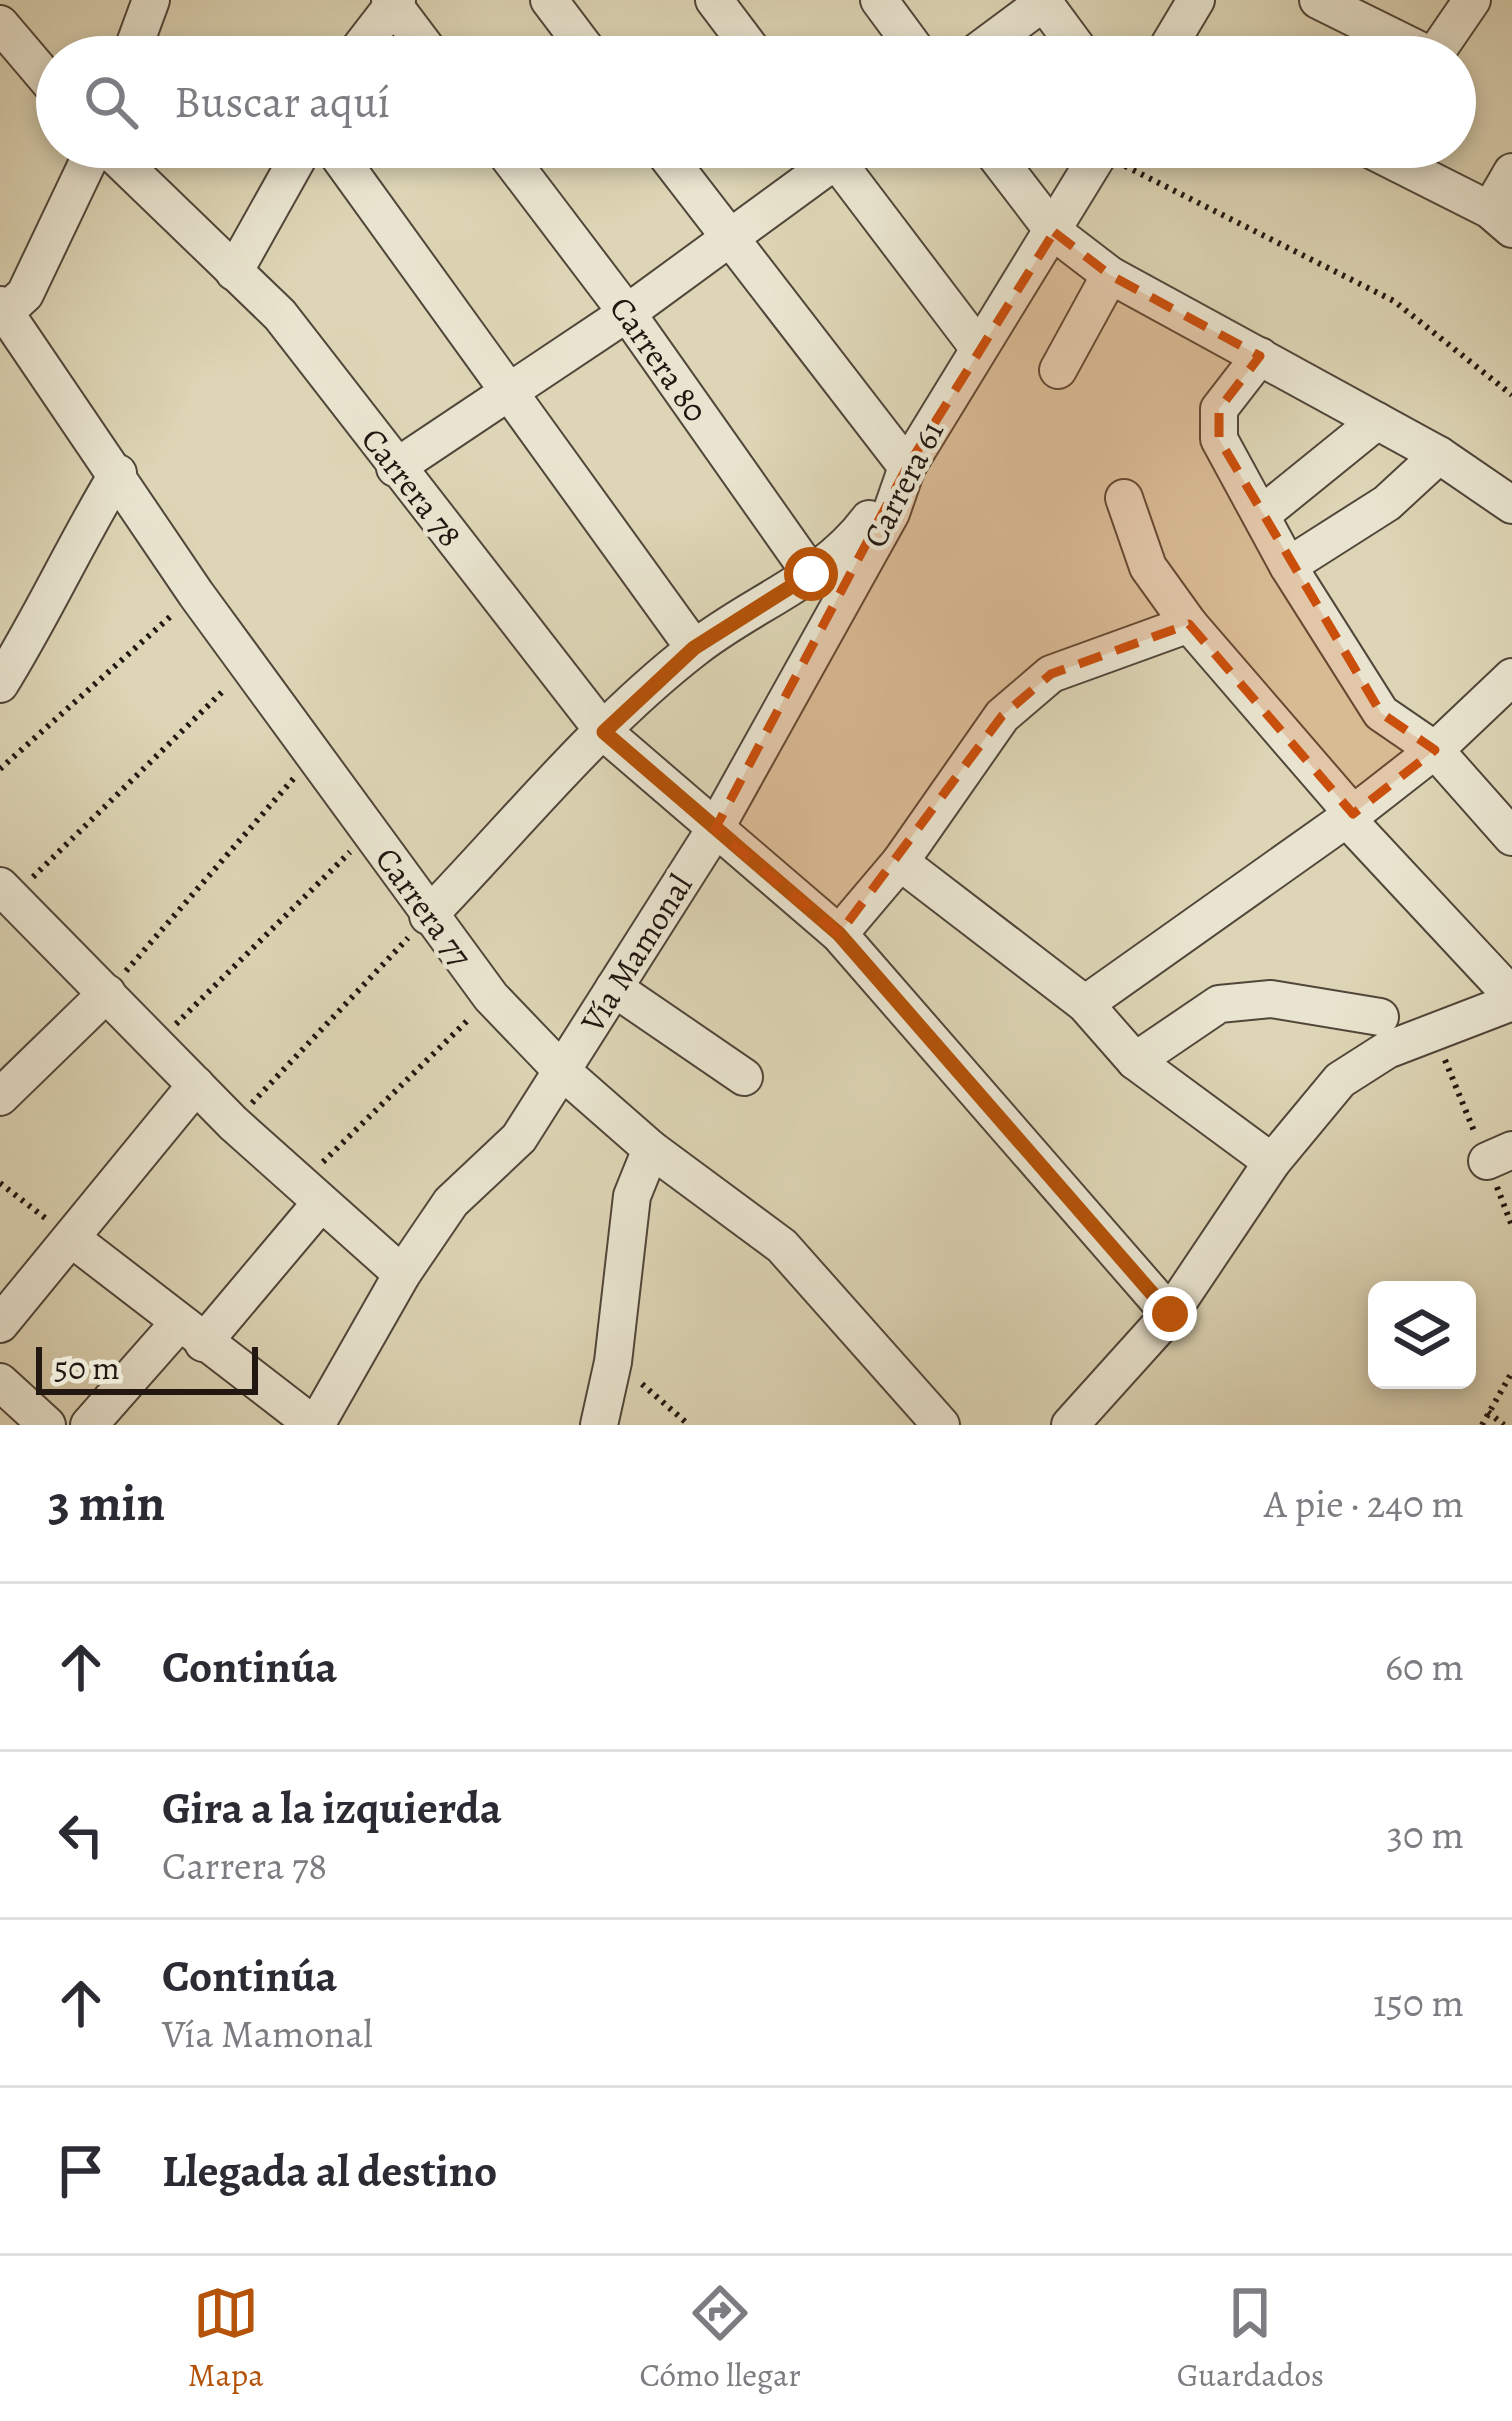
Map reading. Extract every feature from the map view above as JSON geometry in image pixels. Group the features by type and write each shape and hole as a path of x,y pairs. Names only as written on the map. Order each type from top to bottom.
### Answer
{"street":[{"path":"138,36 151,0"},
{"path":"549,0 576,36"},
{"path":"714,0 741,36"},
{"path":"879,0 906,36"},
{"path":"1178,36 1196,0"},
{"path":"1318,0 1391,36"},
{"path":"1447,36 1472,0"},
{"path":"368,36 393,1 418,36"},
{"path":"997,36 1043,1 1069,36"},
{"path":"0,24 36,66"},
{"path":"2,312 26,294 85,168"},
{"name":"Carrera 78","path":"128,168 280,315 604,732 715,829"},
{"path":"234,272 292,168"},
{"path":"347,168 694,648"},
{"name":"Carrera 80","path":"518,168 627,313 811,574"},
{"path":"428,916 604,732 694,648 845,551 907,467 676,168"},
{"path":"395,468 627,313 819,168"},
{"path":"850,168 977,346"},
{"path":"1005,168 1054,232 1110,275 1439,455 1512,505"},
{"name":"Carrera 61","path":"715,829 891,513 907,467 977,346 1091,168"},
{"path":"1408,168 1501,220 1512,172"},
{"path":"1058,370 1110,275"},
{"name":"Carrera 77","path":"2,312 118,473 196,594 491,997 562,1071 651,1149 782,1246 941,1425"},
{"path":"1260,356 1219,409 1219,439 1288,566 1381,713 1435,750 1512,837"},
{"path":"1261,515 1377,421"},
{"path":"1288,566 1387,503 1439,455"},
{"path":"0,684 59,589 86,525 118,473"},
{"path":"1078,1422 1170,1314 1272,1162 1340,1080 1387,1050 1512,999 1189,624 1148,567 1124,498"},
{"path":"839,934 900,862 1002,716 1051,674 1189,624"},
{"path":"1085,1004 1350,816 1510,683"},
{"path":"715,829 839,934 1170,1314"},
{"name":"Vía Mamonal","path":"315,1425 451,1202 519,1138 715,829"},
{"path":"900,862 1085,1004 1135,1061 1272,1162"},
{"path":"7,891 233,1124 403,1274"},
{"path":"614,988 744,1077"},
{"path":"0,1097 107,993"},
{"path":"1135,1061 1219,1004 1271,999 1380,1018"},
{"path":"0,1324 196,1085"},
{"path":"599,1425 613,1362 632,1196 651,1149"},
{"path":"89,1425 190,1334 309,1195"},
{"path":"71,1238 190,1334 315,1425"},
{"path":"0,1382 47,1425"}],"path":[{"path":"1136,168 1394,301 1512,395"},
{"path":"0,769 196,594"},
{"path":"7,891 249,665"},
{"path":"107,993 316,752"},
{"path":"156,1043 370,833"},
{"path":"233,1124 428,916"},
{"path":"309,1195 491,997"},
{"path":"0,1183 71,1238"},
{"path":"613,1362 689,1425"},
{"path":"1481,1425 1512,1372"},
{"path":"1487,1412 1504,1425"}],"highlighted area":[{"path":"1054,232 1110,275 1260,356 1219,409 1219,439 1381,713 1435,750 1353,814 1189,624 1051,674 1002,716 839,934 715,829 907,467"}],"route":[{"path":"811,574 694,648 604,732 839,934 1170,1314"}]}
